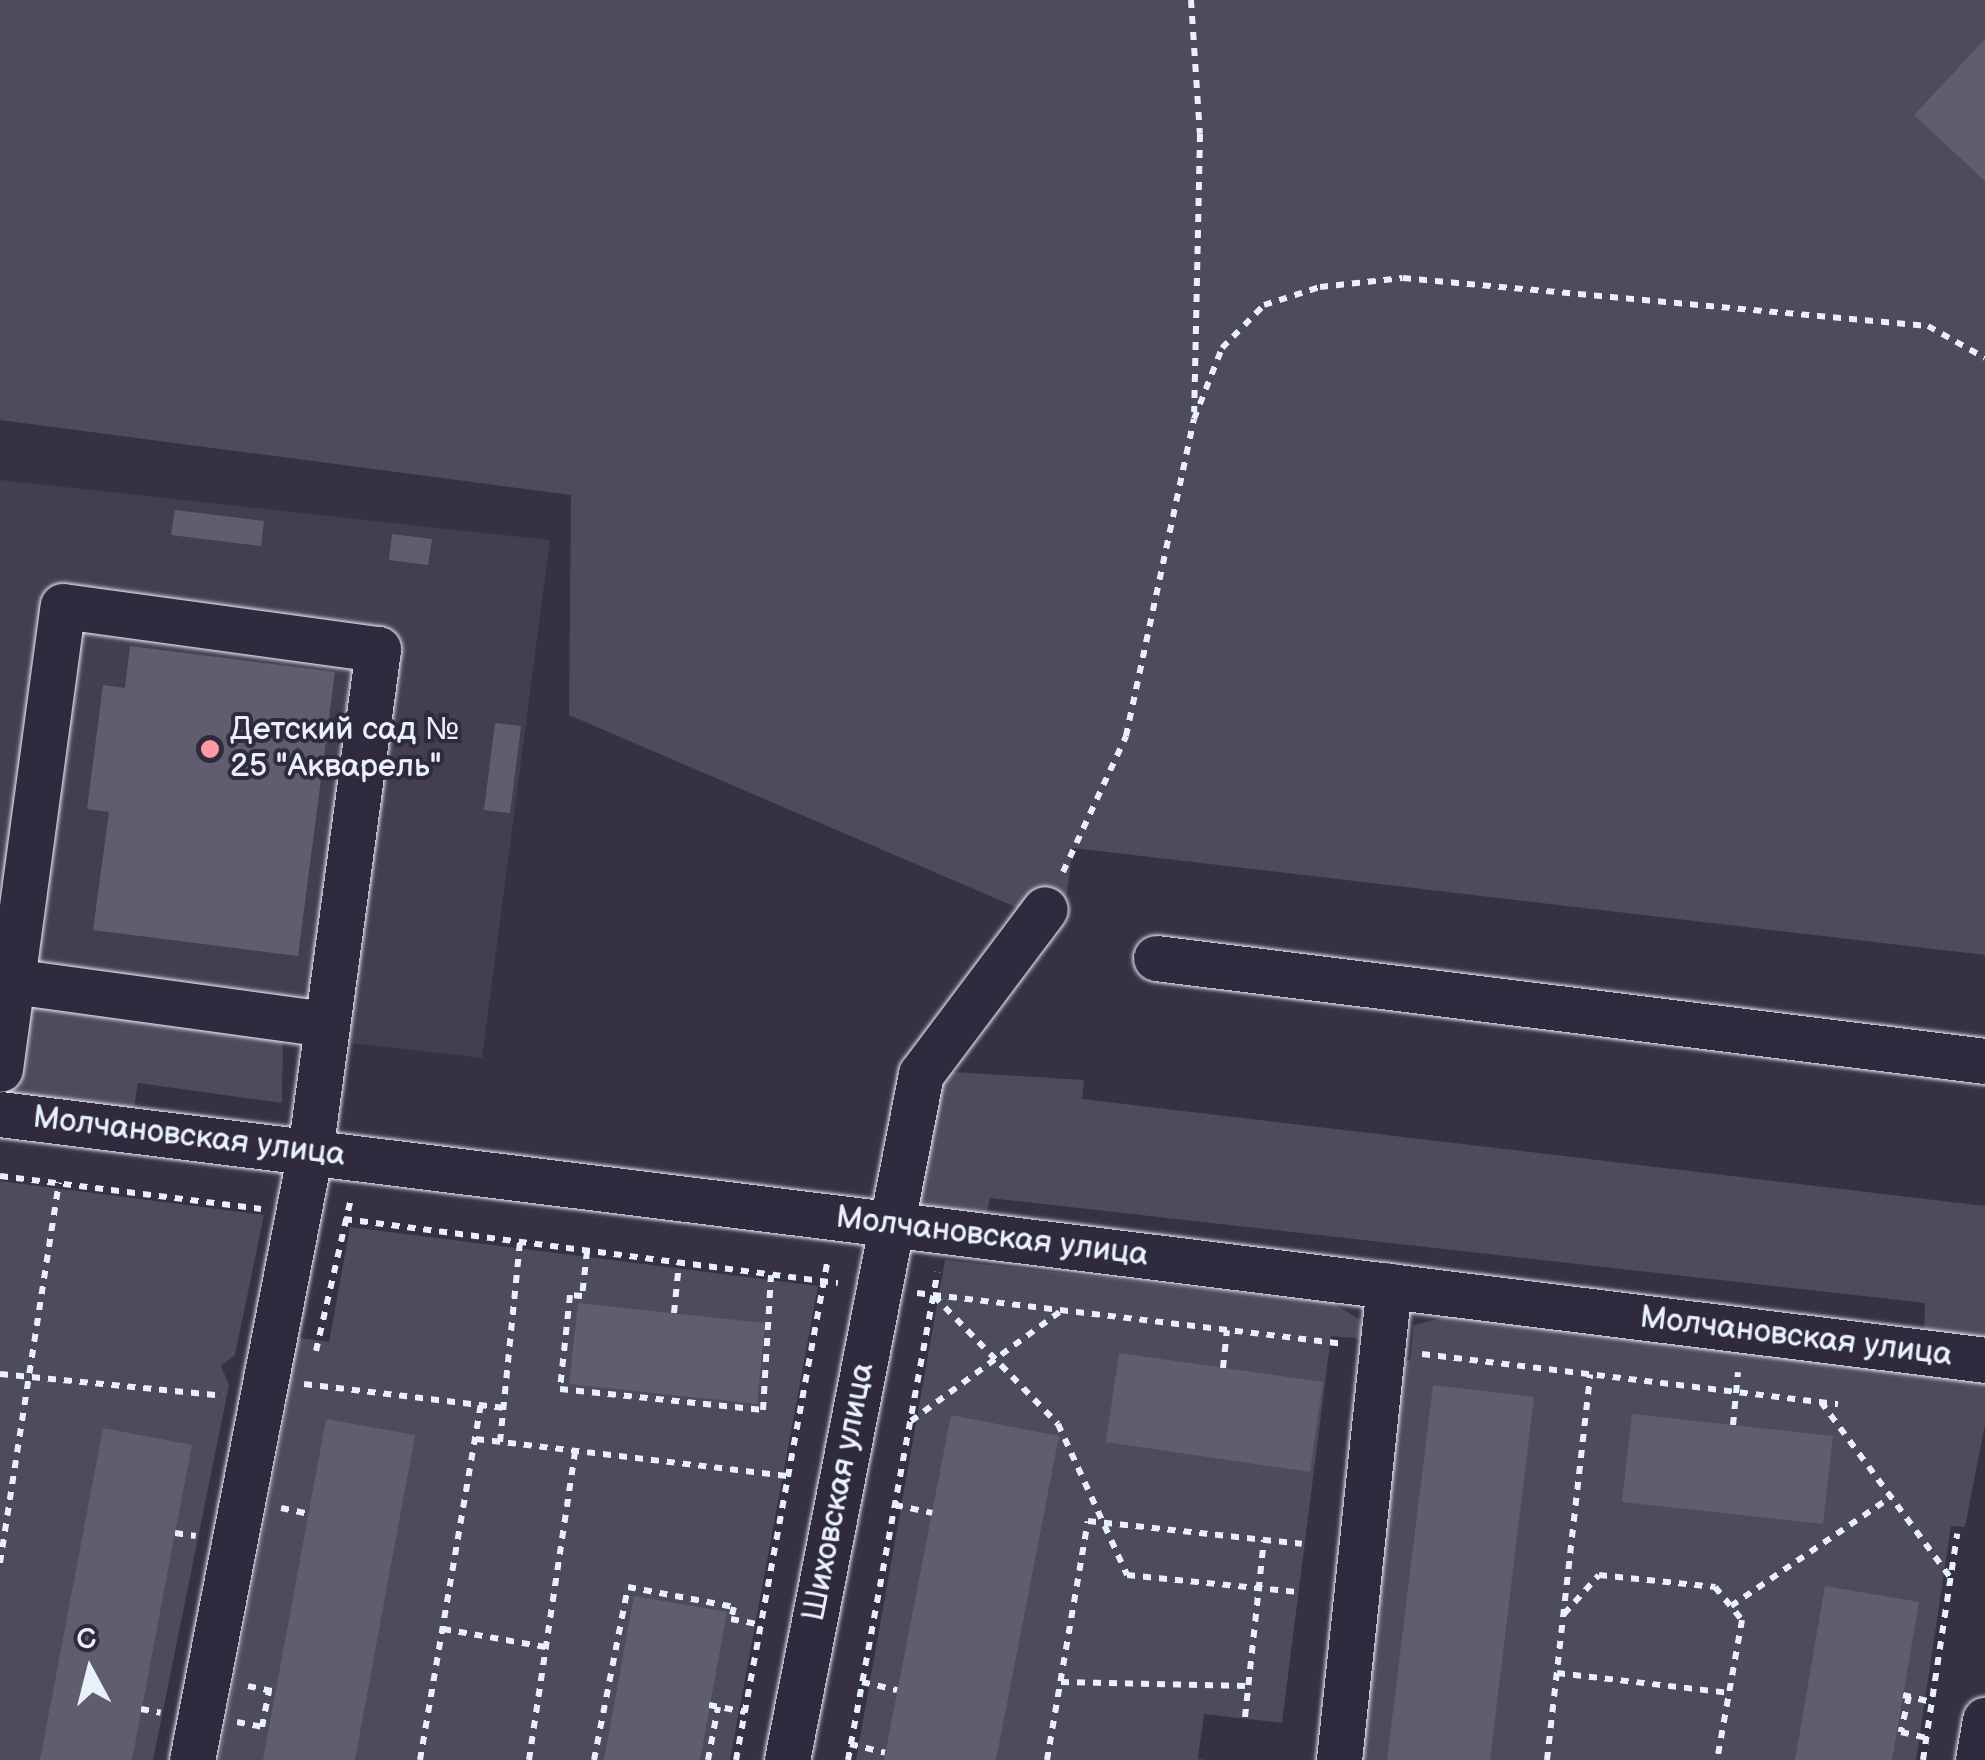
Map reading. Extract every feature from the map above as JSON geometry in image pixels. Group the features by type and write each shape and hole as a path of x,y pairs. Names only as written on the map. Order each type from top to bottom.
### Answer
{"street":[{"path":"0,1069 63,606 378,649 310,1152 192,1760"},
{"name":"Шиховская улица","path":"788,1760 921,1074 1046,909"},
{"path":"1156,958 1985,1061"},
{"path":"12,981 328,1024"},
{"name":"Молчановская улица","path":"0,1114 1985,1360"},
{"path":"1339,1760 1389,1286"},
{"path":"1978,1760 1985,1720"}],"path":[{"path":"1191,0 1200,134 1194,418"},
{"path":"1046,909 1126,736 1194,418 1222,348 1264,306 1320,287 1402,278 1928,326 1985,358"},
{"path":"0,1176 272,1210"},
{"path":"0,1564 34,1378 59,1183"},
{"path":"328,1217 859,1286"},
{"path":"736,1760 835,1217"},
{"path":"848,1760 945,1232"},
{"path":"500,1442 520,1243"},
{"path":"588,1251 582,1296 570,1295 560,1388 763,1410 771,1275"},
{"path":"674,1313 679,1263"},
{"path":"895,1290 1363,1347"},
{"path":"934,1295 1058,1424 1126,1575 1296,1592"},
{"path":"910,1422 1062,1310"},
{"path":"1222,1368 1226,1330"},
{"path":"1732,1425 1741,1330"},
{"path":"1398,1351 1838,1404"},
{"path":"0,1374 235,1397"},
{"path":"1547,1760 1590,1374"},
{"path":"293,1382 505,1408"},
{"path":"1821,1402 1950,1578"},
{"path":"420,1760 481,1405"},
{"path":"476,1438 788,1476"},
{"path":"529,1760 575,1451"},
{"path":"1731,1606 1891,1497"},
{"path":"895,1506 932,1513"},
{"path":"1047,1760 1088,1521 1302,1544"},
{"path":"1923,1760 1957,1534"},
{"path":"1245,1717 1264,1540"},
{"path":"1563,1615 1599,1575 1715,1587 1742,1620 1717,1760"},
{"path":"594,1760 628,1586 734,1606 731,1619 761,1625"},
{"path":"443,1629 546,1648"},
{"path":"1557,1673 1729,1693"},
{"path":"862,1682 897,1690"},
{"path":"1061,1682 1248,1686"},
{"path":"222,1719 262,1727 269,1691"},
{"path":"1926,1738 1901,1732 1906,1696 1932,1702"},
{"path":"708,1760 714,1706 745,1712"},
{"path":"850,1744 885,1753"}],"shaded area":[{"path":"0,0 1985,0 1985,955 1073,848 1062,927 569,715 571,495 0,420"},
{"path":"0,480 550,540 482,1058 0,1003"},
{"path":"36,1007 283,1035 282,1103 138,1083 132,1120 10,1098 25,1020"},
{"path":"938,1071 1084,1080 1082,1099 1985,1206 1985,1342 1924,1335 1925,1303 990,1198 984,1227 909,1217"},
{"path":"0,1181 264,1215 235,1355 221,1366 229,1385 153,1760 0,1760"},
{"path":"350,1227 818,1286 730,1760 219,1760 288,1402 278,1393 288,1336 329,1342"},
{"path":"945,1260 1333,1303 1360,1320 1364,1339 1331,1336 1282,1723 1204,1714 1198,1759 1206,1760 856,1760"},
{"path":"1450,1316 1985,1375 1985,1424 1965,1527 1951,1526 1916,1760 1358,1760 1402,1360 1410,1360 1414,1325"}],"building":[{"path":"1985,39 1985,181 1914,115"},
{"path":"175,510 264,521 261,546 171,535"},
{"path":"392,534 432,539 428,565 389,560"},
{"name":"Детский сад № 25 \"Акварель\"","path":"130,646 335,672 298,956 93,930 109,812 87,809 103,685 125,688"},
{"path":"495,723 521,726 510,813 484,810"},
{"path":"578,1303 765,1323 757,1404 569,1384"},
{"path":"1119,1353 1323,1382 1310,1472 1106,1442"},
{"path":"1433,1385 1534,1397 1490,1760 1387,1760"},
{"path":"1632,1414 1833,1436 1823,1524 1622,1502"},
{"path":"951,1415 1059,1436 996,1760 884,1760"},
{"path":"326,1419 415,1435 355,1760 263,1760"},
{"path":"103,1428 192,1445 132,1760 40,1760"},
{"path":"1825,1586 1919,1602 1892,1760 1795,1760"},
{"path":"634,1596 727,1612 700,1760 604,1760"}],"place":[{"name":"Детский сад № 25 \"Акварель\"","path":"210,749"}]}
